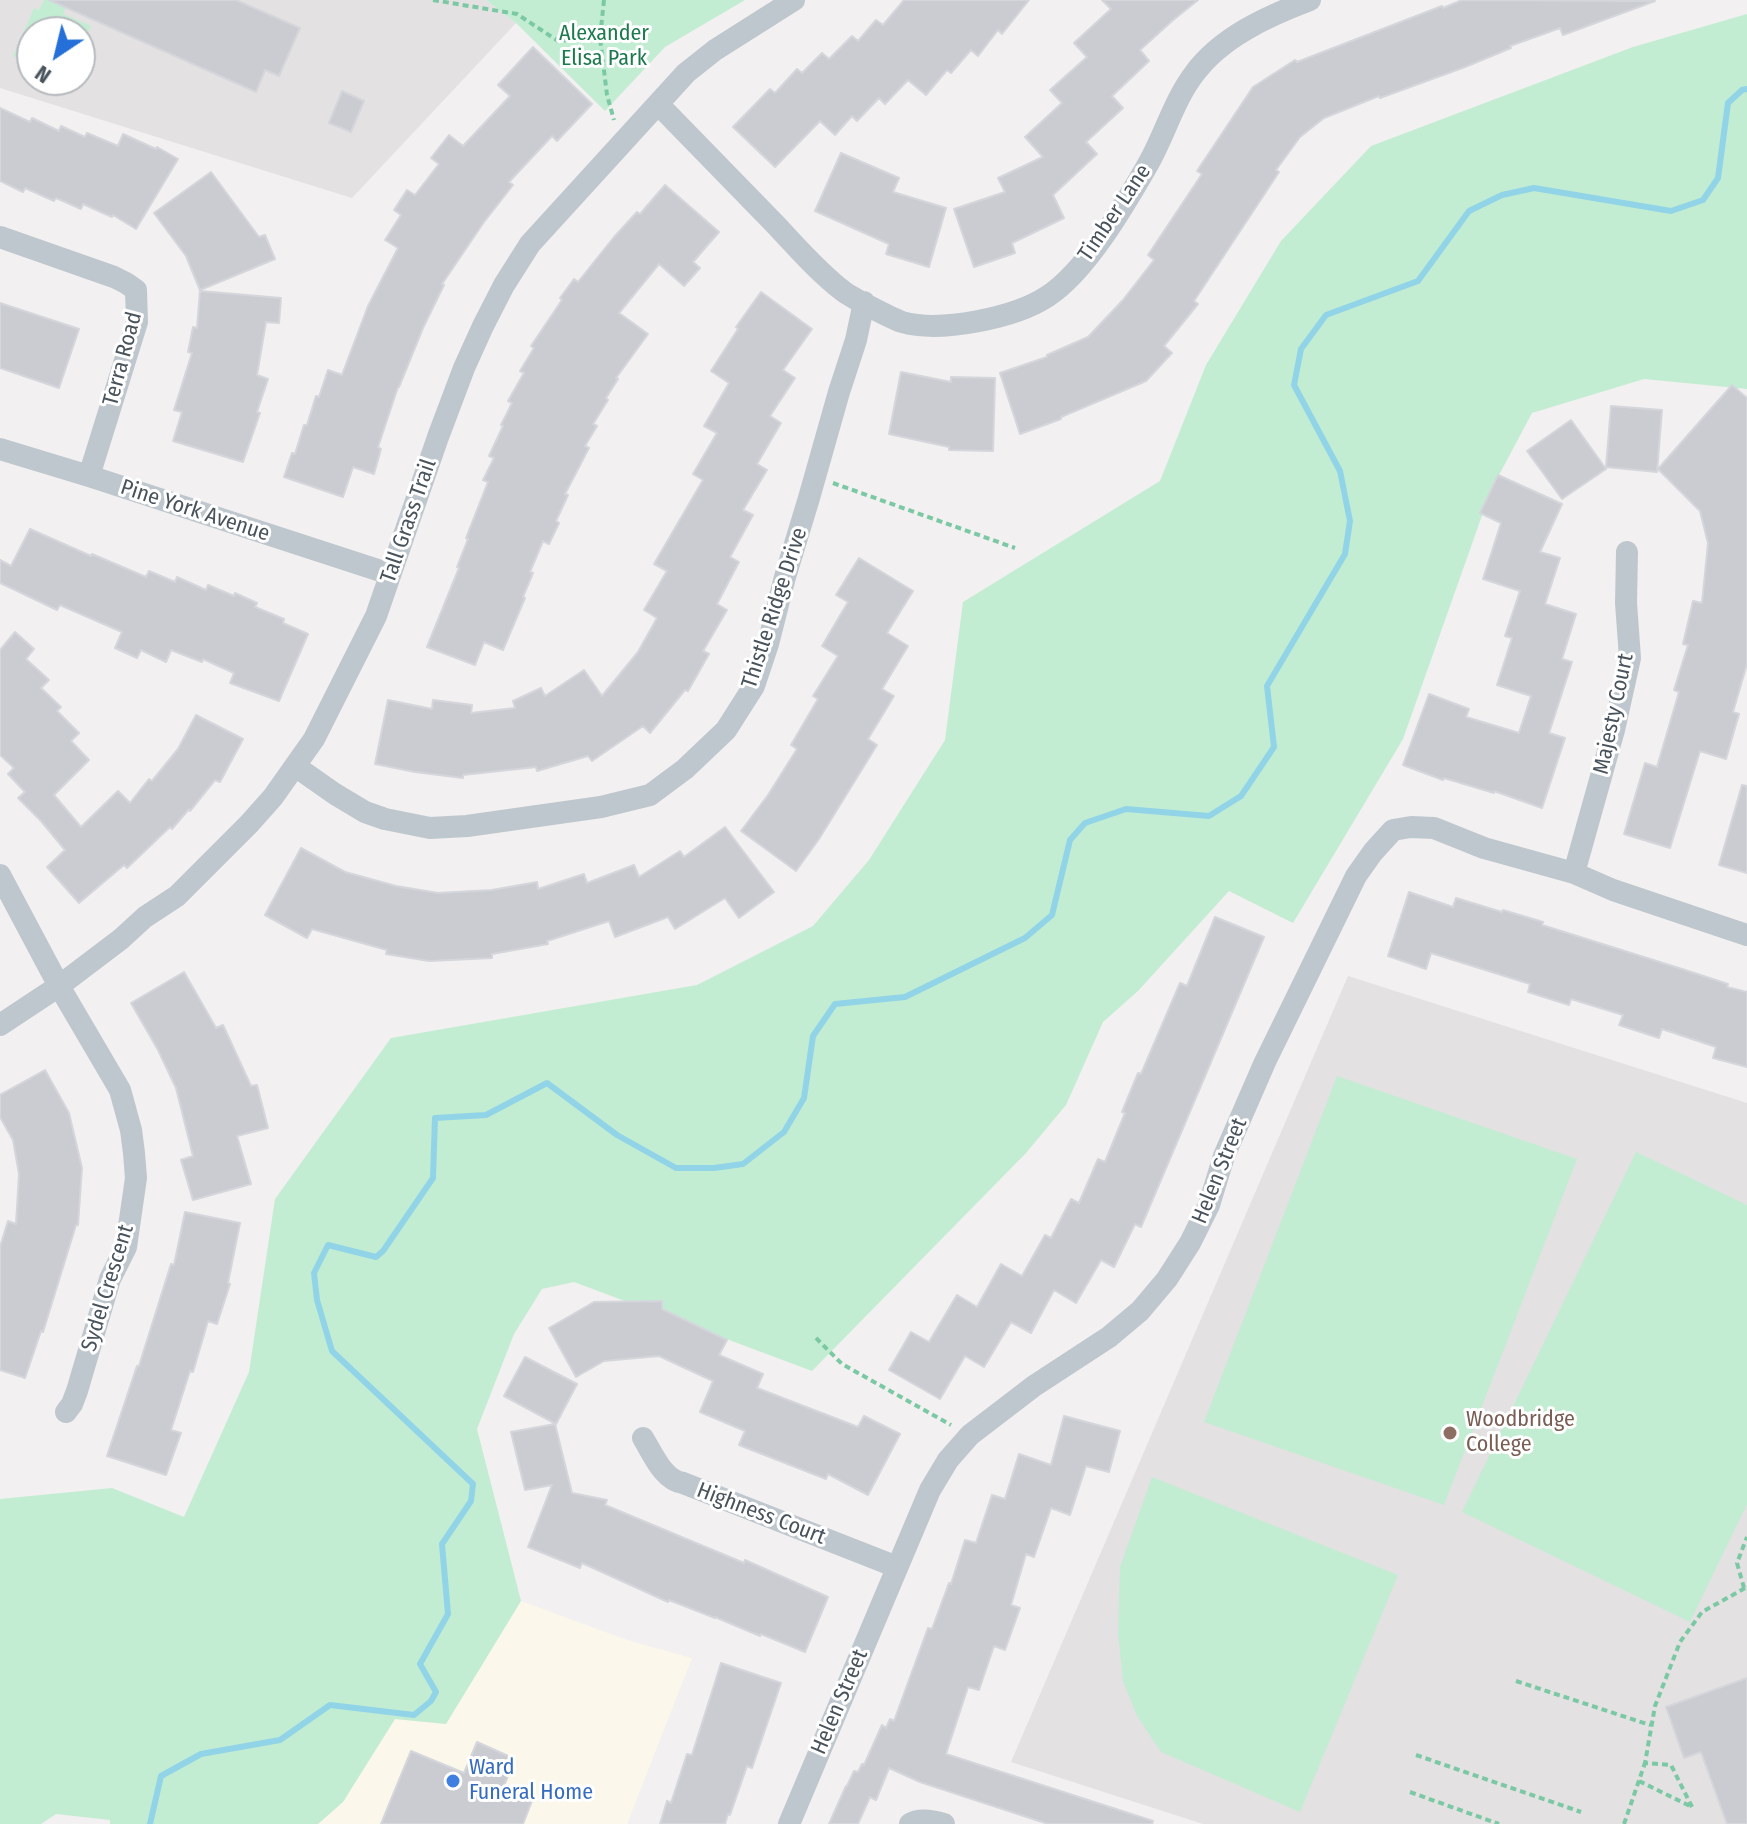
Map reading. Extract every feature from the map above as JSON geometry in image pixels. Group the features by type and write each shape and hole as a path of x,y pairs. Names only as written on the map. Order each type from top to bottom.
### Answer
{"street":[{"name":"Tall Grass Trail","path":"0,1025 59,986 145,917 177,896 273,797 327,717 376,616 464,368 504,285 530,244 686,73 715,50 794,0"},
{"name":"Timber Lane","path":"659,105 844,291 902,322 956,325 1012,313 1048,296 1073,274 1095,249 1148,164 1194,74 1222,46 1245,31 1310,0"},
{"name":"Terra Road","path":"0,237 114,277 136,290 137,322 89,476"},
{"name":"Thistle Ridge Drive","path":"295,766 365,812 430,828 586,810 650,795 685,769 726,730 754,686 856,340 864,302"},
{"name":"Pine York Avenue","path":"0,449 390,574"},
{"name":"Majesty Court","path":"1574,873 1614,730 1630,658 1626,603 1627,552"},
{"name":"Helen Street","path":"789,1824 930,1490 948,1460 970,1435 1034,1386 1109,1337 1140,1311 1167,1279 1209,1205 1224,1156 1265,1062 1356,876 1393,830 1434,828 1484,848 1574,873 1613,890 1747,935"},
{"name":"Sydel Crescent","path":"0,875 59,986 120,1090 131,1130 136,1178 126,1247 110,1279 77,1391 66,1412"},
{"name":"Highness Court","path":"643,1438 668,1476 676,1482 897,1567"},
{"path":"910,1824 913,1821 935,1821 944,1824"}],"path":[{"path":"433,0 517,14 558,41 600,38"},
{"path":"604,0 600,38 607,95 621,146"},
{"path":"815,476 1015,548"},
{"path":"816,1338 842,1364 970,1435"},
{"path":"1624,1824 1645,1763 1655,1706 1680,1642 1702,1612 1746,1588 1737,1563 1747,1537"},
{"path":"1516,1681 1652,1725"},
{"path":"1416,1755 1581,1812"},
{"path":"1639,1781 1692,1807 1671,1765 1645,1763"},
{"path":"1410,1792 1499,1824"}],"shaded area":[{"path":"0,0 486,0 516,23 352,198 26,96 96,96 96,16 16,16 16,93 0,88"},
{"name":"Woodbridge College","path":"1348,976 1747,1103 1747,1824 1203,1824 1011,1762"},
{"path":"521,1601 630,1641 692,1658 627,1824 318,1824 343,1802 395,1719 446,1724"}],"green space":[{"path":"44,0 69,0 63,14 68,16 30,16 34,8 39,10"},
{"name":"Alexander Elisa Park","path":"486,0 745,0 665,47 605,111 516,23"},
{"path":"1747,14 1747,389 1644,379 1532,413 1491,490 1403,739 1293,923 1229,891 1138,991 1103,1022 1066,1105 1026,1153 812,1371 574,1282 542,1289 514,1334 477,1429 521,1601 446,1724 395,1719 343,1802 318,1824 110,1824 110,1820 56,1814 41,1824 0,1824 0,1499 112,1488 184,1517 249,1372 275,1199 391,1038 697,985 813,926 869,860 945,740 963,602 1160,481 1206,365 1281,241 1371,146 1633,47"},
{"path":"1337,1076 1577,1159 1444,1505 1204,1422"},
{"path":"1636,1152 1747,1205 1747,1504 1690,1622 1462,1512"},
{"path":"1152,1477 1398,1575 1300,1812 1161,1752 1137,1716 1123,1681 1118,1633 1120,1567"}],"building":[{"path":"49,0 236,0 300,28 279,76 265,70 256,92 96,21 96,16 85,16"},
{"path":"904,0 1029,0 1002,34 998,30 978,56 971,50 951,73 947,70 926,95 908,80 885,104 879,98 857,121 852,116 835,135 820,121 775,167 733,127 770,89 775,93 797,69 802,73 822,53 829,59 852,36 858,41 876,20 883,25"},
{"path":"1102,0 1198,0 1140,50 1149,61 1112,96 1123,108 1086,142 1097,154 1053,195 1064,218 1012,243 1015,253 974,267 954,209 1005,192 998,178 1043,157 1025,137 1062,103 1050,90 1087,57 1074,43 1111,9"},
{"path":"1462,0 1655,1 1563,35 1560,28 1465,67 1324,118 1300,137 1276,170 1279,172 1194,301 1198,304 1164,346 1172,353 1146,381 1020,434 1000,373 1047,357 1088,337 1123,300 1154,260 1148,255 1202,174 1197,171 1253,87 1295,60 1297,62"},
{"path":"533,47 592,104 557,141 552,136 509,182 513,185 442,284 398,387 378,447 381,449 374,474 353,467 343,497 284,477 328,370 342,375 368,306 398,248 385,240 401,215 394,210 407,190 415,195 439,164 431,158 449,135 463,146 510,96 498,85"},
{"path":"342,91 364,101 351,132 329,123"},
{"path":"0,108 30,122 32,118 59,131 61,126 85,137 87,133 118,146 123,134 178,159 136,229 113,215 83,204 81,209 25,188 23,192 0,181"},
{"path":"841,153 899,178 893,192 946,208 929,267 886,254 889,244 815,211"},
{"path":"211,172 259,237 265,235 275,259 200,290 186,256 154,213"},
{"path":"665,185 719,232 693,262 700,268 684,286 659,264 619,313 648,334 616,378 606,398 608,400 593,424 597,426 585,446 589,448 565,494 568,495 549,544 543,541 530,572 533,573 525,598 503,650 484,642 475,665 427,647 459,568 466,538 488,482 483,480 494,458 489,456 512,403 508,401 524,373 520,371 534,348 531,346 574,279 578,282 614,237 637,212 640,214"},
{"path":"200,291 281,298 279,323 266,322 257,375 268,379 243,462 173,441 182,412 174,410 192,353 188,352 193,327 197,328"},
{"path":"761,292 812,329 783,370 795,378 770,416 781,423 757,464 767,470 743,510 753,515 730,557 739,562 717,604 727,610 703,651 709,654 688,691 685,690 650,733 643,726 592,761 588,756 537,771 536,767 463,775 463,778 375,764 388,700 432,709 433,700 472,705 471,713 515,708 513,701 541,688 545,696 584,670 602,696 638,652 657,618 644,610 667,571 654,564 703,480 693,474 717,433 704,426 729,383 711,371 738,329 736,327"},
{"path":"0,303 79,329 59,388 0,368"},
{"path":"901,372 951,382 951,377 995,378 993,451 949,450 949,447 889,434"},
{"path":"1732,385 1747,398 1747,664 1733,712 1739,714 1726,759 1700,751 1670,848 1624,834 1645,763 1657,767 1679,692 1674,690 1688,645 1683,644 1693,601 1702,603 1708,543 1700,511 1658,469"},
{"path":"1611,406 1662,410 1657,472 1606,467"},
{"path":"1571,420 1606,469 1562,499 1527,451"},
{"path":"1498,475 1562,504 1540,552 1560,558 1545,604 1576,614 1562,659 1572,662 1549,733 1565,738 1542,808 1494,791 1443,780 1403,765 1429,694 1469,709 1466,717 1519,733 1531,696 1497,685 1512,638 1505,636 1520,591 1483,579 1501,523 1480,513"},
{"path":"30,529 146,577 149,571 175,582 177,577 206,590 208,585 234,596 235,593 257,603 255,607 284,619 283,623 308,634 279,701 230,683 234,673 203,659 202,662 171,650 166,662 141,650 137,658 115,648 122,632 60,605 57,610 0,583 0,560 11,566"},
{"path":"859,558 913,591 887,633 908,646 882,689 894,696 868,739 877,745 796,871 741,831 797,749 791,745 818,699 813,696 838,656 822,646 848,602 836,595"},
{"path":"15,632 34,649 26,659 49,680 41,688 61,707 57,711 79,733 71,741 89,760 54,795 81,827 118,791 130,803 178,749 196,715 243,739 220,782 215,780 172,829 170,827 127,868 124,865 79,903 47,867 65,850 18,798 25,792 8,774 14,768 0,755 0,650"},
{"path":"1742,785 1747,786 1747,873 1719,865"},
{"path":"725,827 774,892 739,918 725,898 675,929 668,917 615,937 609,921 547,941 548,944 492,954 492,958 429,961 386,954 387,950 312,929 307,938 265,915 301,848 345,872 396,886 438,893 492,890 537,882 538,889 584,874 587,883 634,865 639,877 680,851 684,857"},
{"path":"1409,892 1453,907 1456,898 1503,910 1747,992 1747,1067 1713,1058 1716,1047 1662,1029 1659,1038 1619,1025 1623,1015 1571,999 1569,1005 1528,992 1530,984 1431,953 1426,969 1388,956"},
{"path":"1215,917 1264,937 1141,1227 1135,1224 1114,1267 1101,1260 1076,1303 1054,1290 1031,1333 1011,1322 984,1367 965,1356 940,1399 889,1370 911,1332 929,1342 957,1295 977,1307 1001,1264 1022,1276 1045,1235 1051,1238 1071,1199 1079,1203 1098,1159 1105,1162 1138,1073 1141,1074 1180,983 1187,986"},
{"path":"184,972 216,1028 223,1025 251,1086 257,1085 268,1128 237,1136 251,1184 193,1200 181,1160 193,1156 176,1088 131,1003"},
{"path":"45,1070 69,1113 82,1168 78,1225 25,1378 0,1370 0,1247 8,1221 16,1224 19,1174 13,1140 0,1117 0,1095"},
{"path":"185,1212 240,1223 230,1284 217,1324 208,1321 171,1430 181,1433 166,1475 107,1456 171,1264 174,1265"},
{"path":"662,1301 662,1309 727,1340 719,1355 763,1374 757,1388 858,1427 864,1416 900,1434 868,1495 828,1474 826,1479 739,1445 745,1431 700,1412 713,1381 659,1356 604,1361 576,1377 549,1328 594,1302"},
{"path":"525,1357 577,1384 556,1424 504,1396"},
{"path":"1064,1416 1120,1431 1109,1472 1086,1466 1070,1515 1051,1508 1034,1557 1026,1554 1011,1605 1020,1608 1005,1650 994,1646 979,1690 968,1687 946,1754 1153,1821 1152,1824 1048,1824 920,1782 889,1768 876,1800 870,1797 858,1824 829,1824 854,1771 858,1772 864,1765 882,1725 886,1728 890,1719 894,1721 928,1628 932,1629 951,1584 965,1540 976,1543 992,1495 1005,1499 1019,1454 1051,1465"},
{"path":"555,1424 572,1493 607,1500 605,1505 744,1563 745,1560 828,1597 805,1652 668,1602 582,1563 580,1568 528,1547 552,1485 525,1490 511,1432"},
{"path":"721,1663 781,1683 752,1768 747,1766 725,1824 660,1824 667,1801 671,1803 687,1754 692,1755"},
{"path":"1747,1678 1747,1824 1727,1824 1701,1752 1684,1758 1666,1707"},
{"name":"Ward Funeral Home","path":"477,1742 515,1759 503,1788 532,1801 523,1824 381,1824 411,1751 464,1773"}],"waterway":[{"path":"150,1824 161,1776 201,1754 280,1740 330,1705 414,1715 431,1701 436,1692 420,1664 448,1614 442,1544 471,1501 473,1484 332,1351 317,1300 314,1273 328,1245 376,1257 383,1251 433,1178 435,1118 486,1115 547,1083 617,1135 676,1168 743,1164 784,1132 804,1098 813,1036 835,1004 905,997 1025,938 1052,915 1070,840 1085,823 1126,809 1209,816 1241,796 1274,747 1267,686 1345,554 1350,521 1340,471 1294,385 1301,349 1326,315 1418,281 1469,211 1502,195 1534,188 1671,211 1703,200 1718,178 1728,103 1747,89"}],"place":[{"name":"Woodbridge College","path":"1450,1433"},
{"name":"Ward Funeral Home","path":"453,1781"}]}
